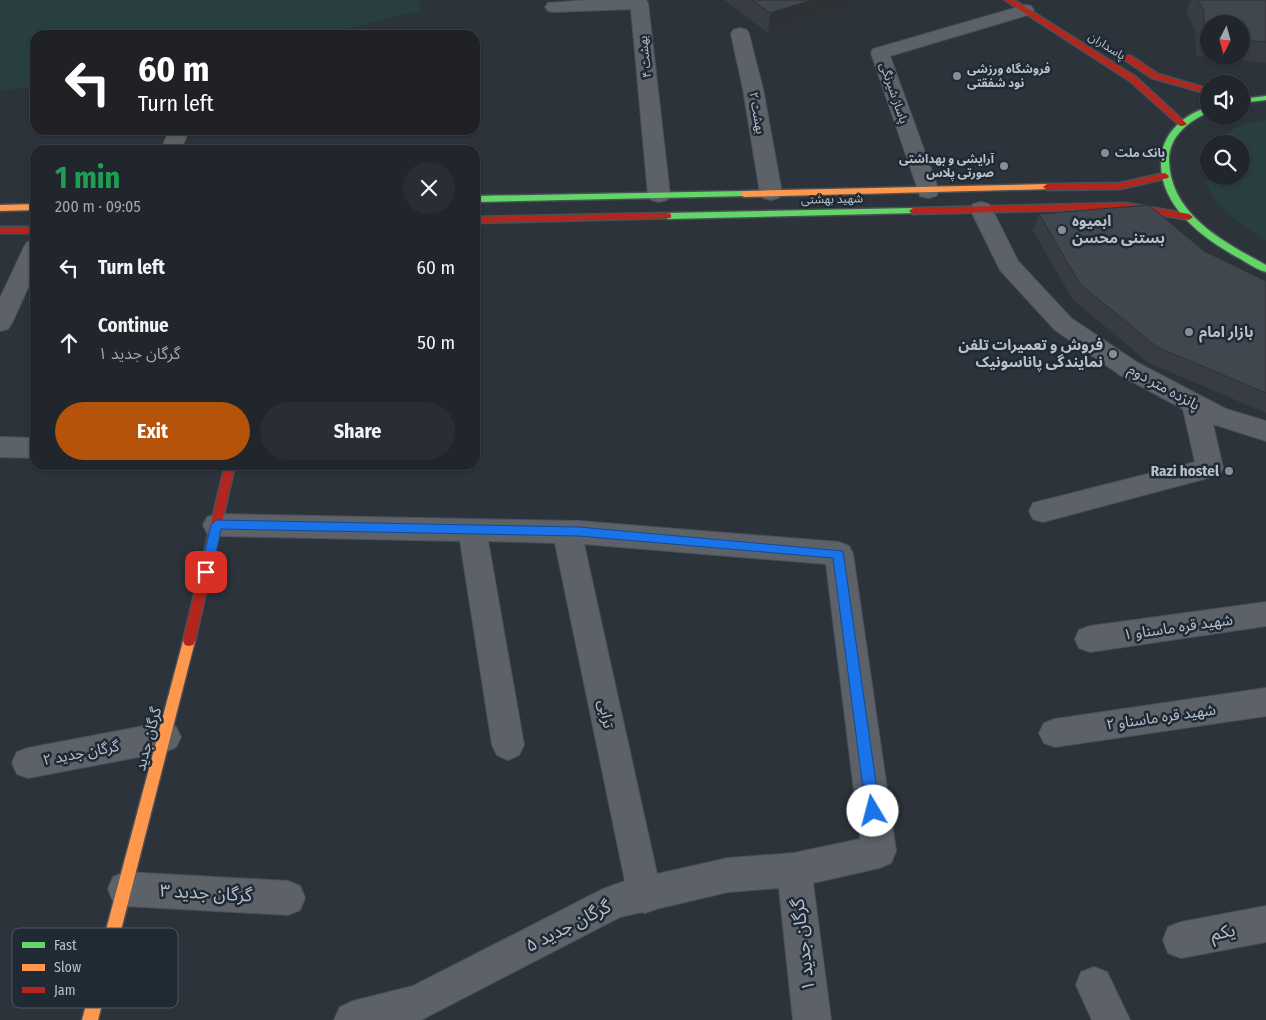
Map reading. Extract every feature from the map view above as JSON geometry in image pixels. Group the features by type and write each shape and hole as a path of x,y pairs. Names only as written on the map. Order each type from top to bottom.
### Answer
{"main road":[{"name":"پاسداران","path":"1017,5 1133,79 1183,124"},
{"name":"پاسداران","path":"1116,50 1155,76 1200,89"},
{"path":"1250,99 1266,98"},
{"path":"1200,114 1183,124 1170,138 1164,156 1165,176 1173,196 1189,217 1223,246 1266,269"},
{"name":"شهید بهشتی","path":"480,199 928,191 986,203 1120,186 1165,176"},
{"path":"523,219 524,198"},
{"name":"شهید بهشتی","path":"480,220 986,203 1126,206 1189,217"},
{"path":"0,208 30,207"},
{"path":"0,230 30,230"},
{"name":"گرگان جدید","path":"115,928 199,604 229,470"}],"street":[{"name":"۴ بهشت","path":"554,6 639,3 659,195"},
{"name":"پاساژ شیرنگی","path":"928,191 880,52 1017,5"},
{"name":"بهشت ۲","path":"740,34 753,89 770,193"},
{"name":"پانزده متر دوم","path":"986,203 1008,265 1063,324 1129,369 1217,416 1266,431"},
{"path":"0,323 30,258"},
{"path":"1043,512 1210,468 1195,404"},
{"path":"0,447 30,448"},
{"path":"216,525 573,532"},
{"path":"472,530 508,745"},
{"name":"گرگان جدید ۵","path":"353,1020 420,1011 615,901 645,896 728,875 794,870 879,851 839,554 573,532"},
{"name":"ترابی","path":"573,532 645,896"},
{"name":"۱ شهید قره ماسناو","path":"1090,639 1266,614"},
{"name":"۲ شهید قره ماسناو","path":"1055,732 1266,702"},
{"name":"۲ گرگان جدید","path":"28,763 165,737"},
{"name":"گرگان جدید ۱","path":"794,870 812,1020"},
{"name":"گرگان جدید ۳","path":"125,889 288,898"},
{"name":"یکم","path":"1181,940 1266,924"},
{"path":"1094,985 1111,1020"}],"green space":[{"path":"0,0 419,0 422,10 344,30 30,30 30,88 0,90"},
{"path":"1266,120 1266,241 1228,214 1209,191 1207,185 1250,185 1250,135 1224,135 1251,123"}],"building":[{"path":"752,0 812,0 770,13"},
{"path":"1198,0 1266,0 1266,42 1250,41 1250,15 1204,15"},
{"name":"بازار امام","path":"1149,205 1204,251 1266,281 1266,393 1157,347 1080,284 1039,214"}],"traffic: fast":[{"path":"1250,100 1266,98"},
{"path":"1200,114 1181,126 1167,145 1165,174 1171,193 1182,210 1213,238 1266,269"},
{"path":"480,199 744,194"},
{"path":"668,216 913,211"}],"traffic: slow":[{"path":"744,194 1047,187"},
{"path":"0,208 30,207"},
{"path":"114,928 189,641"},
{"path":"90,1020 93,1008"}],"traffic: jam":[{"path":"1009,0 1133,79 1183,124"},
{"path":"1128,58 1155,76 1200,89"},
{"path":"1047,187 1120,186 1165,176"},
{"path":"913,211 1126,206 1189,217"},
{"path":"480,220 668,216"},
{"path":"0,230 30,230"},
{"path":"189,641 229,470"}],"place":[{"name":"فروشگاه ورزشی نود شفقتی","path":"957,76"},
{"name":"بانک ملت","path":"1105,153"},
{"name":"آرایشی و بهداشتی صورتی پلاس","path":"1004,166"},
{"name":"ابمیوه بستنی محسن","path":"1062,230"},
{"name":"بازار امام","path":"1189,332"},
{"name":"فروش و تعمیرات تلفن نمایندگی پاناسونیک","path":"1113,354"},
{"name":"Razi hostel","path":"1229,471"}],"route":[{"path":"206,572 216,525 579,532 839,554 873,811"}]}
